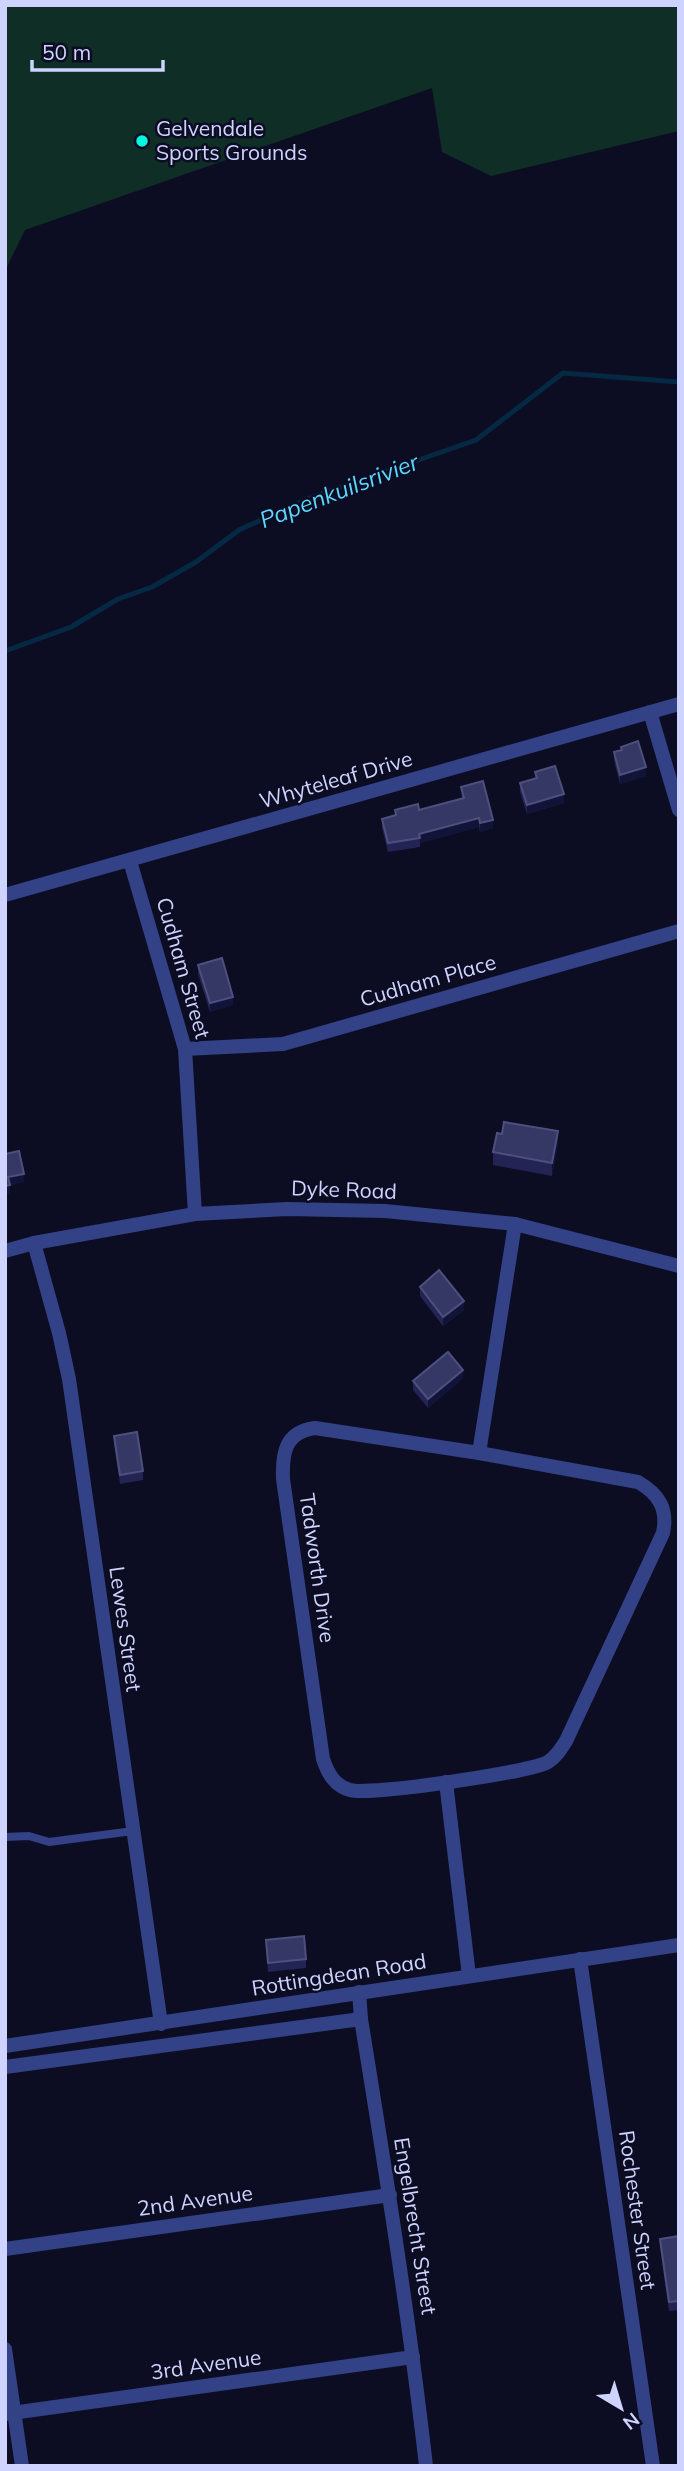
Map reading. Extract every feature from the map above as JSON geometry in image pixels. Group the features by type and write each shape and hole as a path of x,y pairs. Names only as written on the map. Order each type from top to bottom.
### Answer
{"street":[{"name":"Whyteleaf Drive","path":"5,895 679,704"},
{"path":"650,712 679,810"},
{"name":"Cudham Street","path":"130,861 185,1049 195,1214"},
{"name":"Cudham Place","path":"185,1049 283,1044 679,931"},
{"name":"Dyke Road","path":"5,1251 34,1242 195,1214 287,1209 385,1211 515,1224 679,1266"},
{"path":"479,1453 515,1224"},
{"name":"Lewes Street","path":"34,1242 69,1380 161,2024"},
{"name":"Tadworth Drive","path":"314,1427 479,1453 638,1482 651,1489 664,1510 663,1533 572,1729 557,1754 548,1762 525,1770 446,1782 357,1792 342,1786 327,1772 294,1559 282,1461 289,1440 304,1429 314,1427"},
{"path":"446,1782 469,1976"},
{"name":"Rottingdean Road","path":"5,2046 679,1945"},
{"name":"Rochester Street","path":"580,1959 653,2466"},
{"name":"Engelbrecht Street","path":"359,1992 361,2020 414,2357 426,2466"},
{"path":"5,2067 361,2020"},
{"name":"2nd Avenue","path":"5,2249 390,2195"},
{"path":"5,2349 10,2414 22,2466"},
{"name":"3rd Avenue","path":"10,2414 414,2357"}],"lane":[{"path":"5,1837 29,1836 49,1842 133,1831"}],"green space":[{"name":"Gelvendale Sports Grounds","path":"5,5 679,5 679,131 491,176 442,152 432,88 25,230 5,271"}],"building":[{"path":"638,741 646,767 620,775 614,752"},
{"path":"555,766 564,794 527,805 520,783 537,778 535,772"},
{"path":"483,781 493,820 480,823 479,818 419,834 420,838 388,843 382,819 396,815 395,810 418,804 419,810 464,798 461,787"},
{"path":"222,958 233,997 210,1003 198,965"},
{"path":"504,1122 558,1131 552,1163 493,1152 497,1133 502,1134"},
{"path":"19,1151 24,1174 8,1177 10,1185 5,1186 5,1154"},
{"path":"439,1270 464,1301 443,1317 420,1287"},
{"path":"448,1352 463,1370 428,1399 413,1381"},
{"path":"137,1432 143,1471 120,1475 114,1436"},
{"path":"304,1936 306,1959 268,1963 266,1940"},
{"path":"679,2236 679,2301 669,2302 660,2239"}],"waterway":[{"name":"Papenkuilsrivier","path":"5,651 71,627 118,599 152,587 196,562 239,530 312,497 476,440 563,373 679,382"}],"place":[{"name":"Gelvendale Sports Grounds","path":"142,141"}]}
